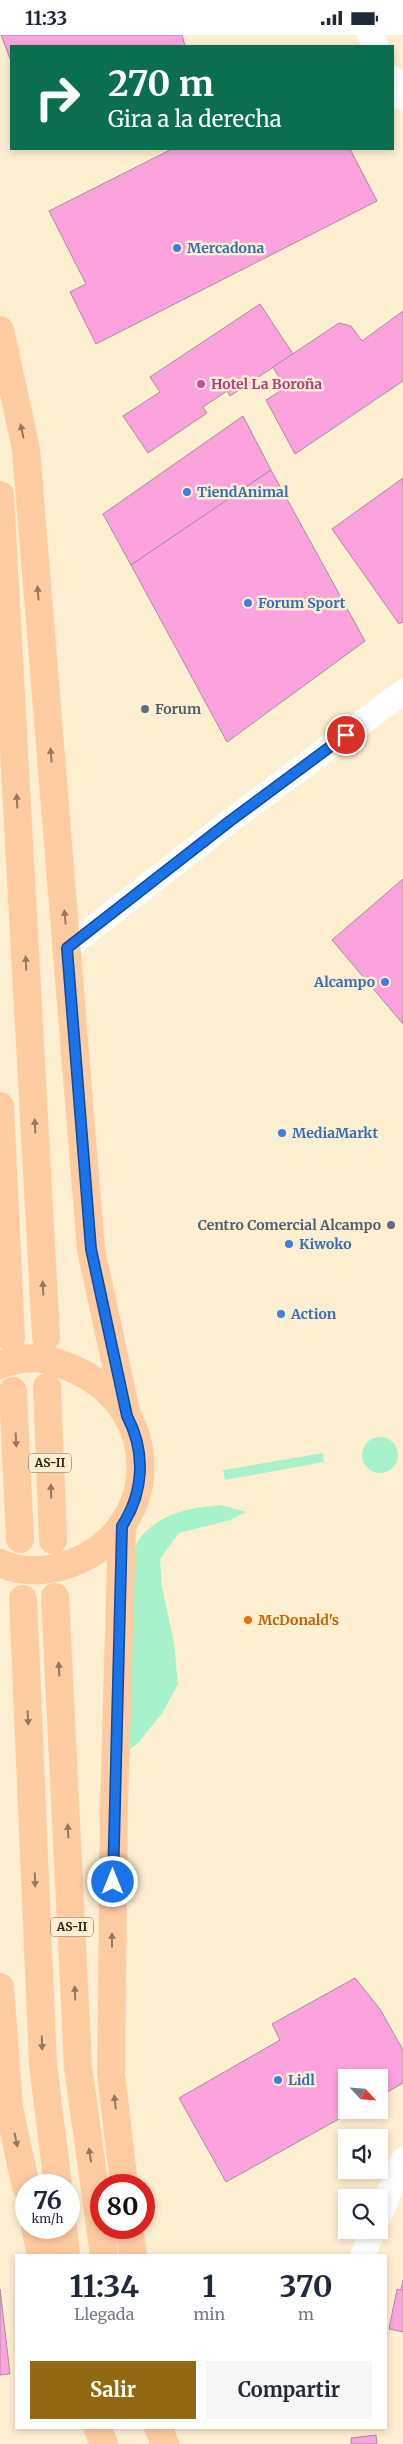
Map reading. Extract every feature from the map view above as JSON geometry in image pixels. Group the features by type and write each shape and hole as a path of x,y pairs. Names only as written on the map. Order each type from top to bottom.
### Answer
{"highway":[{"path":"0,330 26,449 91,1249 127,1416"},
{"path":"0,495 46,1337"},
{"path":"0,1107 11,1338"},
{"path":"0,1365 31,1358 51,1359 81,1372 104,1386 127,1416 137,1434 141,1472 136,1498 122,1526 103,1546 82,1560 47,1571 12,1569 0,1563"},
{"name":"AS-II","path":"47,1387 52,1539"},
{"name":"AS-II","path":"13,1391 20,1539"},
{"path":"122,1526 114,1805 111,2073 123,2174"},
{"name":"AS-II","path":"55,1597 78,2067 104,2254"},
{"name":"AS-II","path":"23,1599 43,2065 57,2174"},
{"path":"0,1987 5,2108 23,2174"},
{"path":"38,2239 41,2254"},
{"path":"64,2239 66,2254"},
{"path":"130,2239 132,2254"},
{"path":"98,2429 104,2444"},
{"path":"119,2429 124,2444"},
{"path":"159,2429 165,2444"},
{"path":"177,2429 181,2444"}],"street":[{"path":"394,82 403,98"},
{"path":"67,948 211,836 403,692"},
{"path":"388,2196 403,2160"},
{"path":"363,2254 369,2239"}],"green space":[{"path":"380,1437 387,1438 393,1442 397,1448 397,1462 393,1468 387,1472 380,1473 373,1472 367,1468 363,1462 362,1455 363,1448 367,1442 373,1438"},
{"path":"323,1453 324,1462 225,1480 223,1470"},
{"path":"221,1505 246,1512 230,1520 179,1533 160,1559 162,1587 174,1643 178,1684 163,1712 138,1743 129,1750 130,1604 135,1551 139,1539 166,1517 187,1510"}],"building":[{"path":"1,35 182,35 185,45 10,45 10,58"},
{"name":"Mercadona","path":"170,150 351,150 377,201 96,344 70,292 86,284 49,211"},
{"name":"Hotel La Boroña","path":"260,304 293,354 230,396 227,391 203,407 207,413 148,453 123,416 160,392 150,377"},
{"path":"403,311 403,381 295,454 266,400 285,388 273,367 339,323 351,326 362,341"},
{"name":"TiendAnimal","path":"243,416 271,470 131,565 103,514"},
{"name":"Forum Sport","path":"271,470 365,641 227,742 131,565"},
{"path":"403,478 403,622 399,624 332,529"},
{"name":"Alcampo","path":"403,879 403,1024 332,940"},
{"name":"Lidl","path":"355,1978 380,2009 403,2050 403,2083 388,2092 388,2069 338,2069 339,2119 226,2182 179,2098 280,2040 272,2024"},
{"path":"403,2280 403,2332 389,2329 397,2289 401,2290"},
{"path":"0,2289 10,2374 0,2375"},
{"path":"376,2435 377,2444 351,2444 351,2438"}],"place":[{"name":"Mercadona","path":"177,248"},
{"name":"Hotel La Boroña","path":"201,384"},
{"name":"TiendAnimal","path":"187,492"},
{"name":"Forum Sport","path":"248,603"},
{"name":"Forum","path":"145,709"},
{"name":"Alcampo","path":"385,982"},
{"name":"MediaMarkt","path":"282,1133"},
{"name":"Centro Comercial Alcampo","path":"391,1225"},
{"name":"Kiwoko","path":"289,1244"},
{"name":"Action","path":"281,1314"},
{"name":"McDonald's","path":"248,1620"},
{"name":"Lidl","path":"278,2080"}],"route":[{"path":"113,1882 122,1526 136,1498 141,1472 137,1434 127,1416 91,1249 67,948 230,821 346,735"}]}
